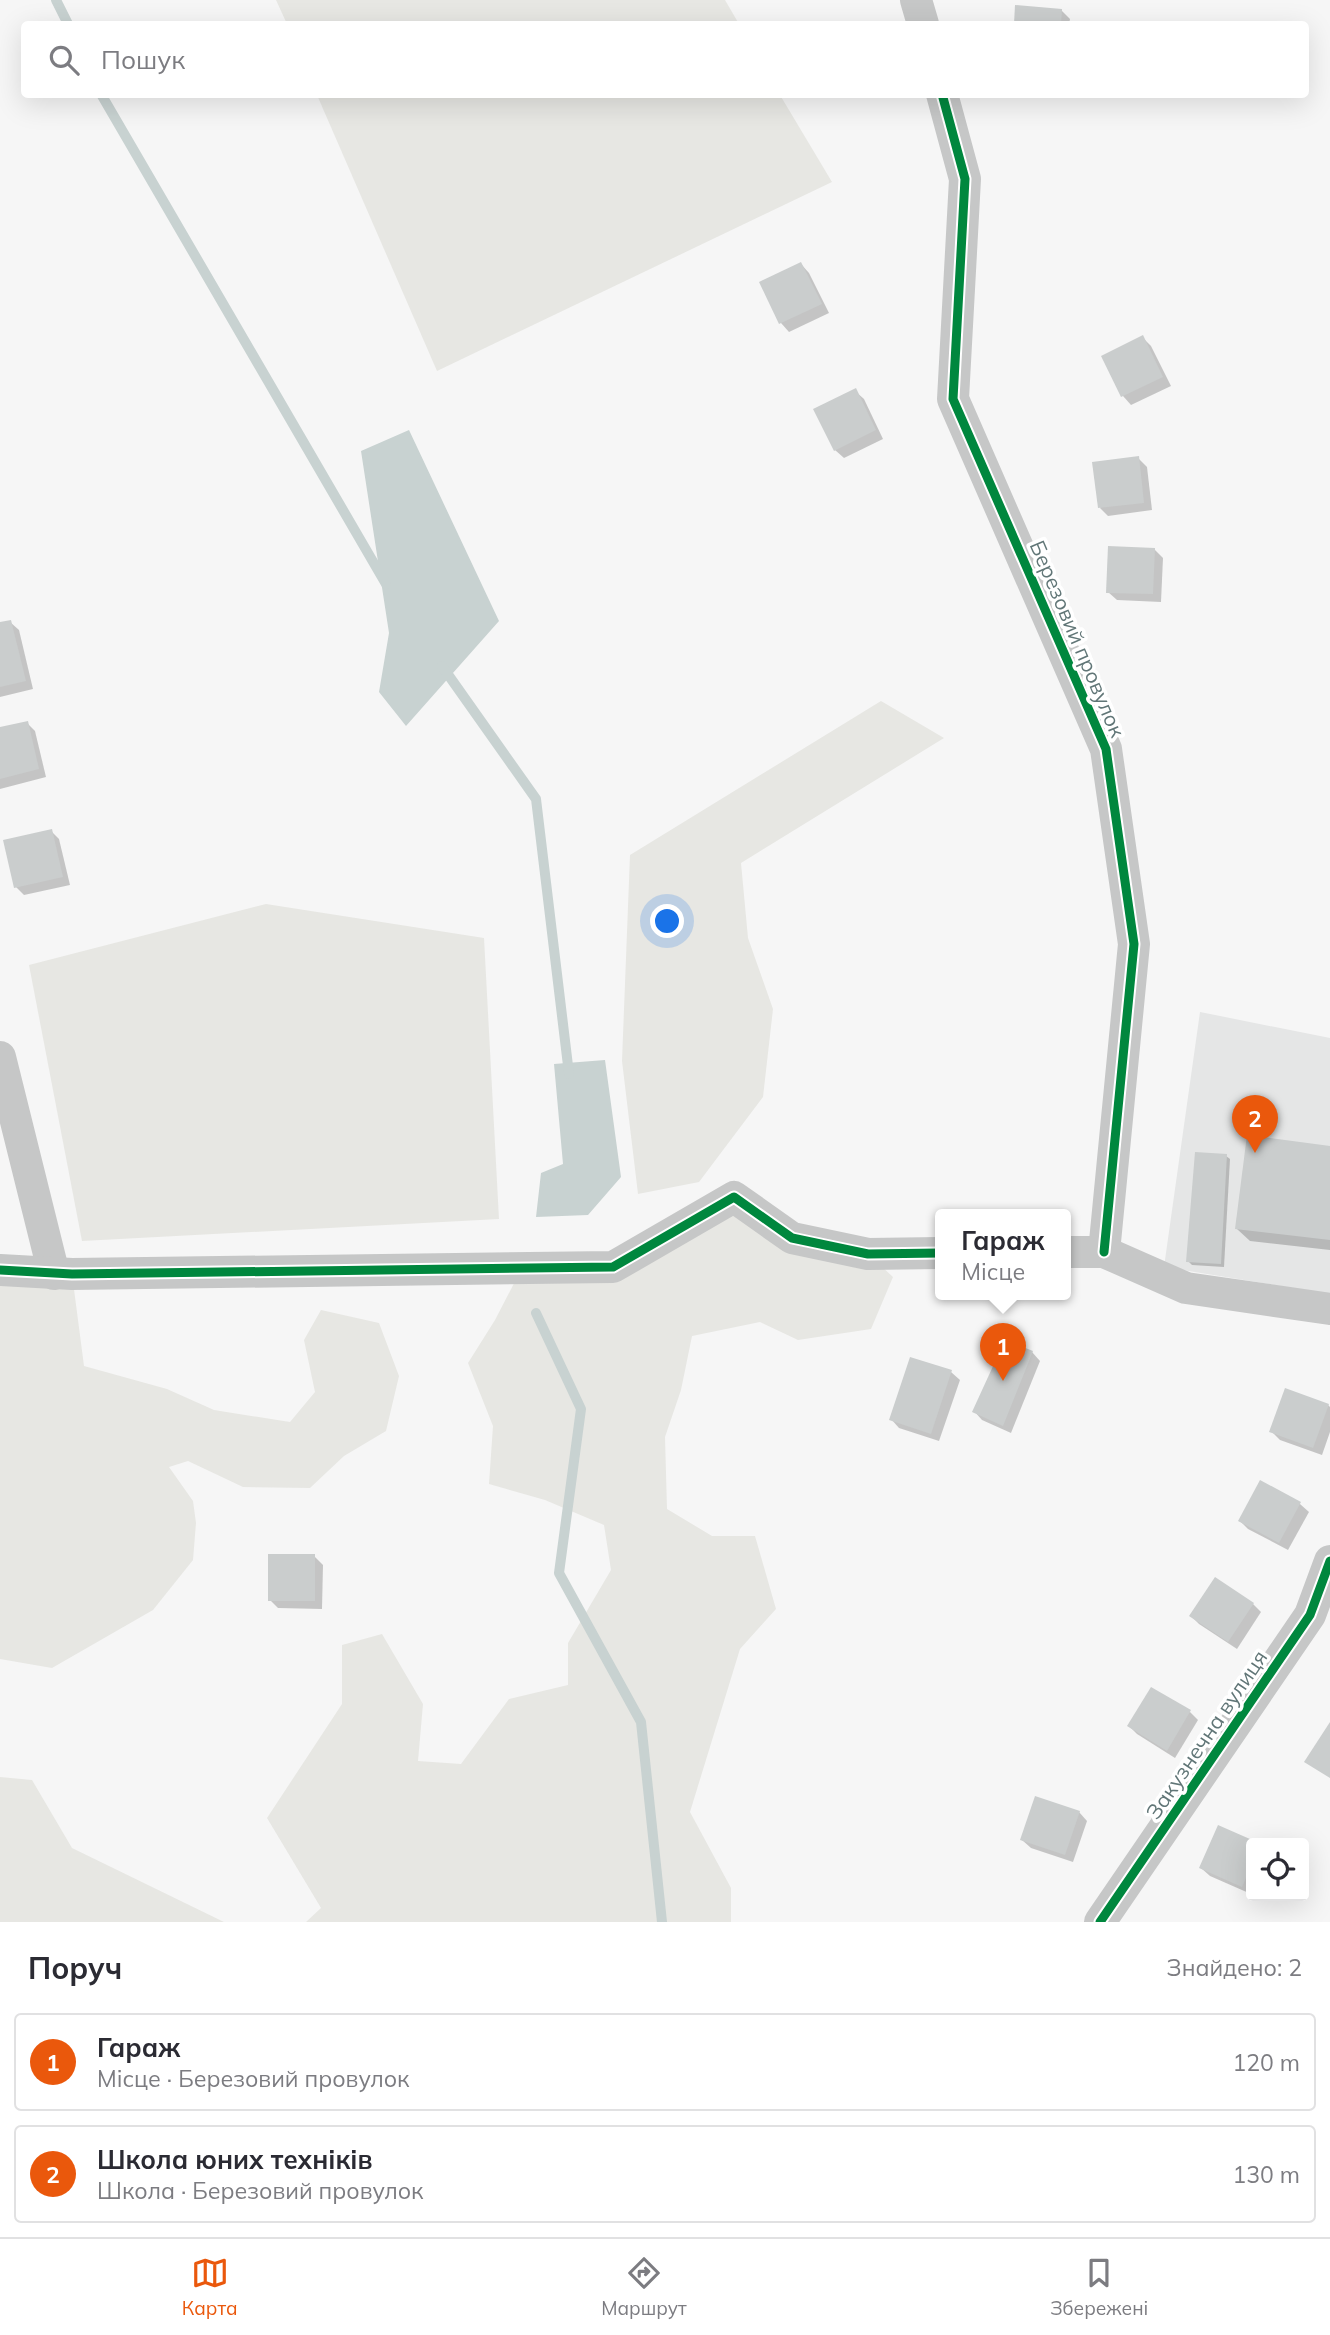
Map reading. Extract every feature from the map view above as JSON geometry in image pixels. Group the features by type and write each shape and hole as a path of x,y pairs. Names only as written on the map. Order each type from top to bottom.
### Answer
{"street":[{"path":"916,0 922,21"},
{"name":"Березовий провулок","path":"943,98 965,179 953,399 1106,749 1134,944 1104,1252"},
{"path":"0,1057 54,1274"},
{"path":"0,1270 54,1274 613,1267 734,1197 792,1238 868,1254 935,1253"},
{"path":"1071,1252 1104,1252 1186,1288 1330,1309"},
{"name":"Закузнечна вулиця","path":"1100,1922 1310,1615 1330,1562"}],"shaded area":[{"path":"276,0 725,0 737,21 286,21"},
{"path":"318,98 782,98 832,182 437,371"},
{"path":"409,430 499,621 406,726 379,692 389,633 361,451"},
{"path":"881,701 944,738 741,863 748,938 773,1009 763,1097 699,1182 638,1194 622,1061 630,855"},
{"path":"266,904 484,938 499,1219 82,1241 29,965"},
{"path":"1200,1012 1330,1038 1330,1294 1164,1267"},
{"path":"605,1060 621,1177 588,1215 536,1217 541,1173 563,1164 554,1064"},
{"path":"734,1197 868,1254 893,1277 871,1329 798,1340 760,1322 692,1336 681,1390 665,1437 667,1509 712,1536 755,1536 776,1609 740,1649 690,1812 731,1888 731,1922 306,1922 321,1908 267,1818 342,1704 342,1645 382,1634 423,1704 418,1761 461,1764 509,1699 568,1685 568,1643 611,1570 604,1525 545,1500 489,1484 493,1426 468,1363 495,1320 522,1268 613,1267"},
{"path":"0,1273 72,1274 84,1366 167,1389 214,1410 290,1422 315,1392 304,1340 321,1310 379,1323 399,1376 386,1431 344,1456 310,1488 243,1487 188,1461 169,1467 193,1501 196,1523 193,1560 153,1610 52,1668 0,1659"},
{"path":"0,1777 32,1780 72,1848 224,1922 0,1922"}],"building":[{"path":"1015,5 1062,9 1061,21 1014,21"},
{"path":"801,262 822,304 779,324 759,282"},
{"path":"1143,335 1163,377 1121,397 1101,356"},
{"path":"856,388 876,430 834,451 813,409"},
{"path":"1139,456 1144,503 1098,508 1092,462"},
{"path":"1108,546 1155,548 1153,594 1106,593"},
{"path":"11,620 26,681 0,687 0,622"},
{"path":"28,721 39,769 0,779 0,727"},
{"path":"52,829 63,877 14,888 3,840"},
{"path":"1247,1135 1330,1146 1330,1240 1235,1229"},
{"path":"1195,1152 1227,1154 1221,1264 1186,1262"},
{"path":"1005,1340 1033,1351 1003,1426 972,1412"},
{"path":"910,1357 952,1370 931,1434 889,1420"},
{"path":"1285,1388 1329,1404 1313,1448 1269,1432"},
{"path":"1260,1480 1301,1502 1279,1543 1238,1521"},
{"path":"268,1554 315,1554 315,1601 268,1601"},
{"path":"1215,1577 1254,1603 1228,1642 1189,1616"},
{"path":"1151,1687 1191,1710 1167,1751 1127,1726"},
{"path":"1330,1722 1330,1778 1304,1762"},
{"path":"1035,1796 1080,1811 1065,1855 1020,1840"},
{"path":"1218,1825 1248,1838 1246,1878 1242,1887 1199,1868"}],"waterway":[{"path":"56,0 66,21"},
{"path":"103,98 386,584"},
{"path":"442,666 536,799 569,1074"},
{"path":"536,1313 581,1409 559,1573 641,1722 662,1922"}],"cycle path":[{"path":"943,98 965,179 953,399 1106,749 1134,944 1104,1252"},
{"path":"0,1270 72,1274 613,1267 734,1197 792,1238 868,1254 935,1253"},
{"path":"1100,1922 1310,1615 1330,1561"}],"place":[{"name":"Школа юних техніків","path":"1255,1153"},
{"name":"Гараж","path":"1003,1381"}]}
